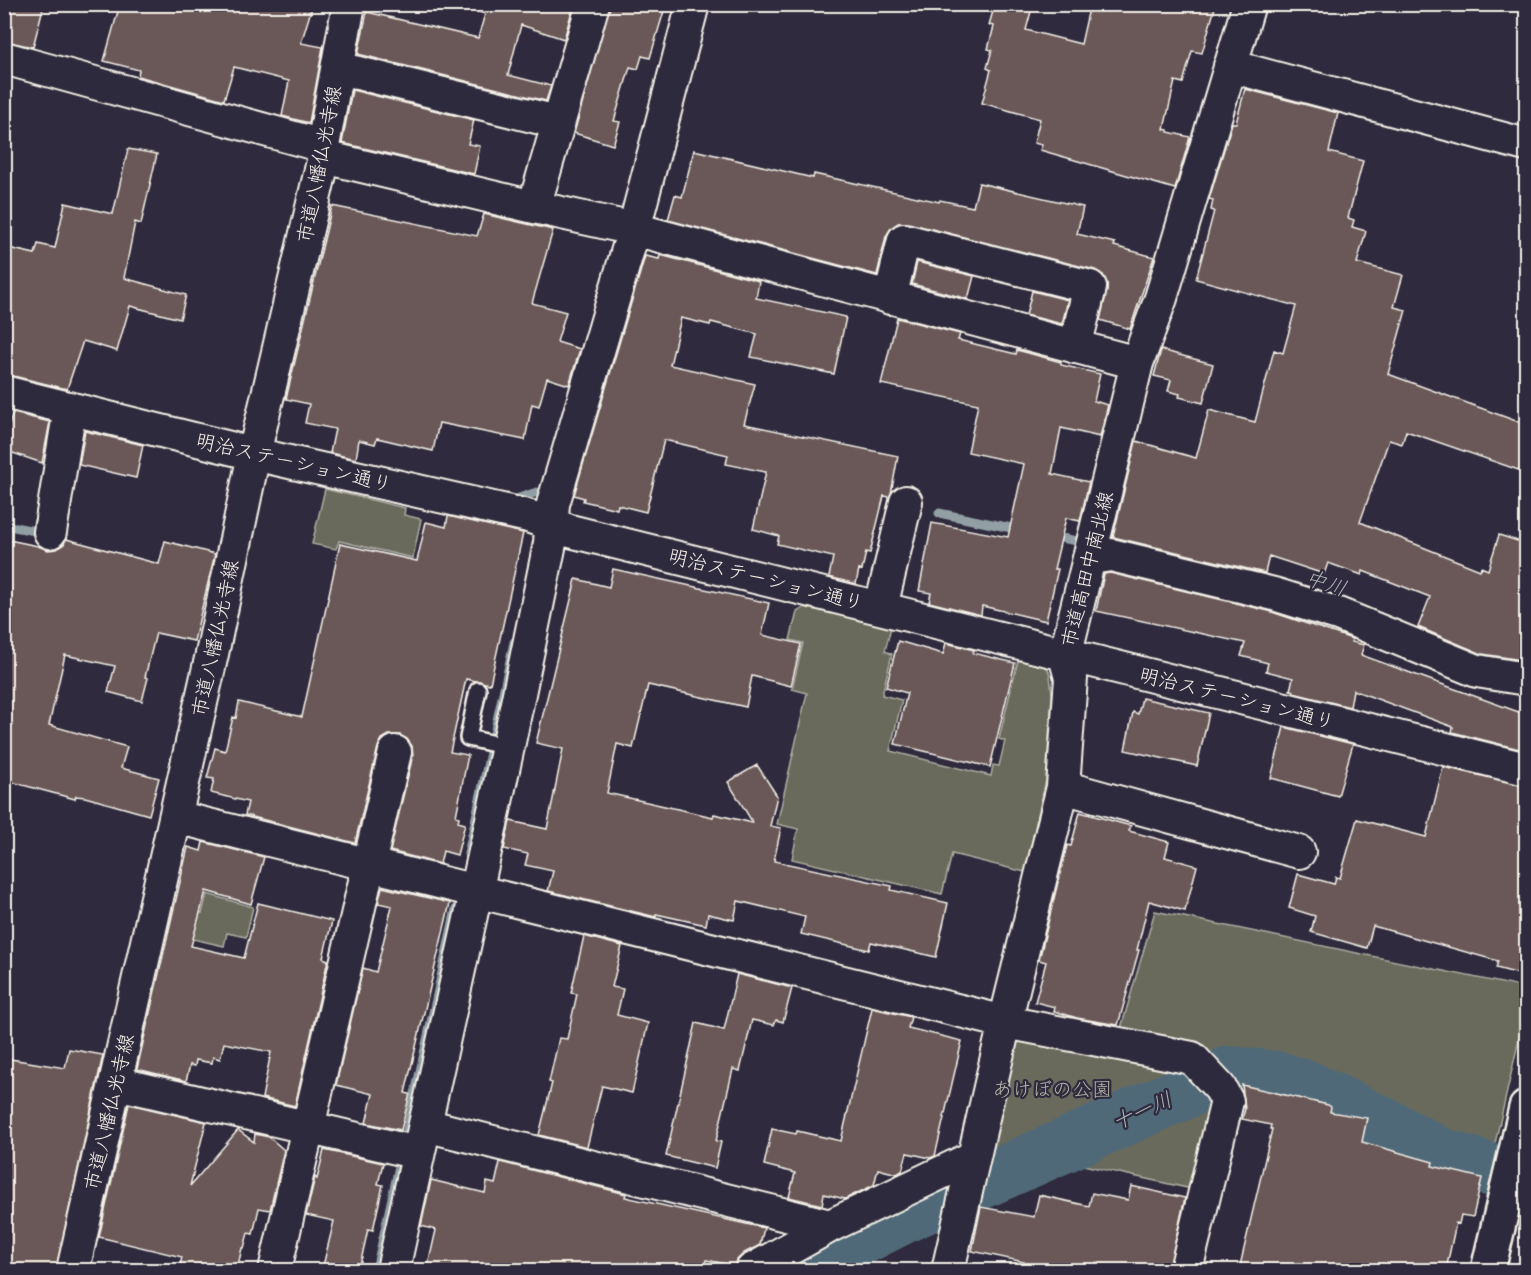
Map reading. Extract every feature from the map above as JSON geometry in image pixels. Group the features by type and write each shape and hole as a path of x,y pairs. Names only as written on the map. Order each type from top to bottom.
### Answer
{"main road":[{"path":"1488,1270 1517,1192 1527,1108"}],"street":[{"name":"市道八幡仏光寺線","path":"73,1270 176,817 254,454 324,151 349,4"},
{"path":"534,207 593,4"},
{"path":"393,1270 412,1144 477,892 497,745 550,543 553,504 634,229 693,4"},
{"name":"市道高田中南北線","path":"948,1270 1005,1022 1063,787 1071,678 1065,656 1091,558 1137,363 1161,298 1249,4"},
{"path":"4,58 324,151 534,207 634,229 1137,363"},
{"path":"1230,66 1527,145"},
{"path":"338,68 557,122"},
{"path":"890,298 904,240 1090,287 1075,347"},
{"name":"明治ステーション通り","path":"4,392 254,454 528,516 570,531 881,607 1065,656 1527,769"},
{"path":"50,532 70,408"},
{"path":"881,607 906,502"},
{"path":"1091,558 1112,555 1274,594 1338,614 1478,671 1527,679"},
{"path":"275,1270 395,752"},
{"path":"1063,787 1299,852"},
{"path":"176,817 1005,1022 1192,1058 1210,1077 1227,1101 1186,1270"},
{"path":"116,1083 308,1128 412,1144 830,1226"},
{"path":"771,1266 830,1226 969,1180"}],"lane":[{"path":"478,690 468,738 497,745"}],"green space":[{"path":"325,489 405,508 404,515 421,519 413,558 339,541 336,549 312,544"},
{"path":"805,607 891,627 885,651 892,654 882,695 902,700 890,751 991,776 993,765 999,766 1005,741 999,739 1018,660 1047,667 1052,695 1046,780 1025,872 952,854 942,894 792,859 798,829 777,824 807,693 792,689 803,643 790,640 797,612"},
{"path":"207,894 253,907 246,937 227,933 224,946 167,933 173,905 202,913"},
{"path":"1155,911 1526,988 1526,1009 1494,1148 1462,1142 1349,1084 1259,1053 1201,1054 1119,1035"},
{"name":"あけぼの公園","path":"1028,1036 1189,1073 1192,1077 984,1170 1016,1042"},
{"name":"あけぼの公園","path":"1205,1090 1214,1103 1192,1189 1056,1159"}],"building":[{"path":"4,4 44,4 33,47 4,41"},
{"path":"120,4 313,4 301,43 323,47 309,123 282,116 289,81 234,67 224,100 138,76 139,70 104,61"},
{"path":"473,4 574,4 564,39 521,25 508,75 551,86 546,101 358,54 367,12 478,38 485,14 473,10"},
{"path":"610,4 666,4 650,58 642,56 638,69 630,67 614,121 620,122 613,145 574,133"},
{"path":"995,4 1033,4 1026,30 1081,44 1090,4 1216,4 1202,53 1192,51 1183,83 1175,81 1164,129 1190,137 1175,189 1040,150 1042,145 1034,143 1040,119 982,103 991,70 987,68 992,50 988,49 994,26 989,25"},
{"path":"1245,89 1338,113 1329,152 1363,161 1348,218 1354,220 1352,227 1366,231 1357,263 1403,275 1394,307 1406,310 1388,374 1527,425 1527,473 1406,431 1402,444 1389,440 1360,522 1480,570 1481,567 1488,570 1499,535 1527,544 1527,649 1522,660 1482,654 1418,627 1430,597 1363,571 1362,575 1328,563 1324,574 1269,556 1265,573 1113,537 1136,441 1196,458 1209,410 1255,422 1274,350 1283,353 1296,306 1196,279 1214,211 1211,210 1213,200 1209,199 1232,123 1236,123"},
{"path":"352,90 474,120 468,144 480,146 474,174 342,143"},
{"path":"128,149 157,154 141,224 135,222 124,278 186,295 180,319 130,306 117,351 83,341 67,389 9,375 10,367 4,366 4,247 35,254 38,244 55,248 65,203 113,214"},
{"path":"694,150 813,178 814,174 939,202 940,200 973,207 979,183 1083,207 1077,234 1115,243 1114,246 1154,257 1130,329 1100,320 1107,283 1103,275 1095,270 908,223 898,223 886,236 877,275 668,220 675,195 682,197"},
{"path":"332,206 477,236 484,214 553,230 532,303 566,312 557,342 580,349 569,385 547,378 539,406 532,404 525,440 439,423 433,451 377,438 375,444 359,440 356,459 330,453 335,429 305,423 309,404 286,399"},
{"path":"660,255 759,281 756,298 846,317 834,374 751,357 757,334 711,322 710,325 681,318 670,365 755,384 744,424 898,456 891,494 889,497 884,496 870,553 866,552 856,584 829,577 833,557 777,544 779,536 753,529 766,472 726,464 728,455 664,440 646,512 618,505 617,509 583,501 584,498 574,495 645,256 659,259"},
{"path":"917,262 974,276 968,299 912,284"},
{"path":"1032,291 1068,300 1062,324 1026,315"},
{"path":"897,318 960,334 958,340 1016,354 1017,350 1061,362 1061,365 1100,374 1094,401 1108,405 1100,437 1061,428 1052,474 1089,482 1080,521 1066,518 1054,569 1058,569 1046,621 982,606 981,615 929,602 931,593 919,591 932,523 1008,537 1024,464 968,452 978,404 881,384"},
{"path":"1161,350 1213,364 1203,403 1179,397 1180,394 1168,391 1171,380 1154,376"},
{"path":"13,413 50,422 42,463 4,450 4,440"},
{"path":"85,431 143,445 136,478 79,465"},
{"path":"448,516 523,533 490,684 466,679 450,752 468,755 456,816 459,817 458,822 465,824 457,855 443,851 440,864 390,851 413,755 412,746 400,735 389,735 382,739 378,747 355,843 245,815 248,802 211,793 214,779 207,778 215,748 225,751 239,702 302,717 340,544 417,561 426,522 446,527"},
{"path":"4,539 48,550 57,549 64,544 66,539 159,564 165,541 215,554 194,641 156,633 145,677 148,678 142,701 108,692 115,666 65,655 49,725 127,747 121,768 159,778 149,815 85,797 76,796 75,799 4,780"},
{"path":"613,569 769,603 762,635 801,644 791,686 752,676 746,707 648,685 633,748 617,744 607,793 713,817 714,814 753,823 728,782 757,765 777,796 770,826 781,828 774,861 892,886 891,890 948,903 936,957 871,942 869,950 801,934 805,917 738,901 734,920 708,914 706,925 656,914 656,917 548,891 553,871 525,865 528,854 504,849 510,821 547,829 563,749 536,743 576,579 609,587"},
{"path":"1110,573 1269,611 1352,639 1352,642 1364,645 1361,655 1527,715 1527,751 1452,732 1453,727 1353,690 1350,707 1293,693 1294,691 1290,690 1293,678 1266,671 1268,663 1241,656 1245,643 1096,611 1104,574"},
{"path":"898,641 943,654 946,643 974,650 973,653 1015,663 990,767 895,744 907,693 886,687"},
{"path":"1142,698 1209,713 1197,766 1125,750 1133,712 1138,714"},
{"path":"1284,727 1353,744 1338,796 1271,778"},
{"path":"1443,767 1527,786 1527,976 1496,968 1498,961 1373,926 1367,948 1311,932 1315,916 1289,908 1298,874 1334,884 1336,877 1340,878 1357,819 1426,837"},
{"path":"1080,812 1131,826 1129,831 1169,842 1165,857 1197,866 1185,911 1149,901 1137,950 1139,950 1118,1025 1077,1018 1054,1011 1055,1007 1035,1002 1046,962 1039,960 1067,845 1071,846"},
{"path":"203,842 264,857 251,904 206,891 191,946 244,958 258,903 332,921 323,958 328,960 295,1106 262,1098 271,1052 224,1043 220,1059 213,1057 212,1063 196,1060 195,1066 190,1065 186,1081 137,1069 188,847 201,851"},
{"path":"382,887 450,903 405,1093 410,1094 401,1130 366,1123 373,1094 336,1085 363,968 376,972 392,906 378,903"},
{"path":"584,936 622,946 612,987 623,989 617,1015 648,1023 632,1093 602,1086 587,1147 539,1135 552,1083 549,1082 559,1038 567,1039 577,994 571,993"},
{"path":"737,974 792,988 783,1022 776,1020 774,1025 752,1020 740,1071 733,1069 716,1141 721,1142 715,1168 666,1156 696,1023 724,1030"},
{"path":"872,1008 911,1017 908,1028 962,1041 935,1156 930,1158 907,1153 902,1171 897,1174 878,1169 874,1185 845,1199 824,1194 822,1205 789,1197 795,1173 764,1165 772,1129 796,1134 797,1131 841,1141"},
{"path":"69,1049 103,1055 56,1270 4,1270 4,1058 65,1068"},
{"path":"1242,1085 1328,1105 1331,1107 1330,1112 1367,1118 1362,1142 1433,1162 1432,1166 1482,1178 1473,1217 1461,1215 1459,1224 1456,1223 1446,1270 1239,1270 1272,1129 1270,1129 1271,1125 1242,1119 1245,1109"},
{"path":"129,1104 206,1122 190,1186 238,1130 254,1142 255,1134 269,1137 284,1150 270,1210 259,1208 253,1234 248,1233 237,1270 179,1270 182,1257 99,1237"},
{"path":"324,1150 383,1163 378,1184 383,1185 373,1230 368,1229 359,1270 322,1270 334,1221 306,1215"},
{"path":"500,1162 626,1194 625,1197 764,1228 760,1245 744,1253 735,1266 706,1260 704,1270 427,1270 436,1230 421,1226 431,1180 485,1193 487,1182 495,1184"},
{"path":"1131,1186 1185,1198 1169,1270 1046,1270 1023,1266 1024,1262 972,1251 981,1207 1034,1217 1039,1195 1089,1206 1092,1193 1128,1200"}],"waterway":[{"path":"508,497 516,499 537,492"},
{"name":"中川","path":"939,513 1021,530"},
{"path":"4,525 35,531 38,520"},
{"name":"中川","path":"1050,536 1083,542"},
{"path":"468,854 514,642"},
{"path":"376,1270 456,909"},
{"name":"十一川","path":"799,1270 909,1214 1229,1073 1277,1078 1309,1088 1442,1155 1492,1170"}]}
